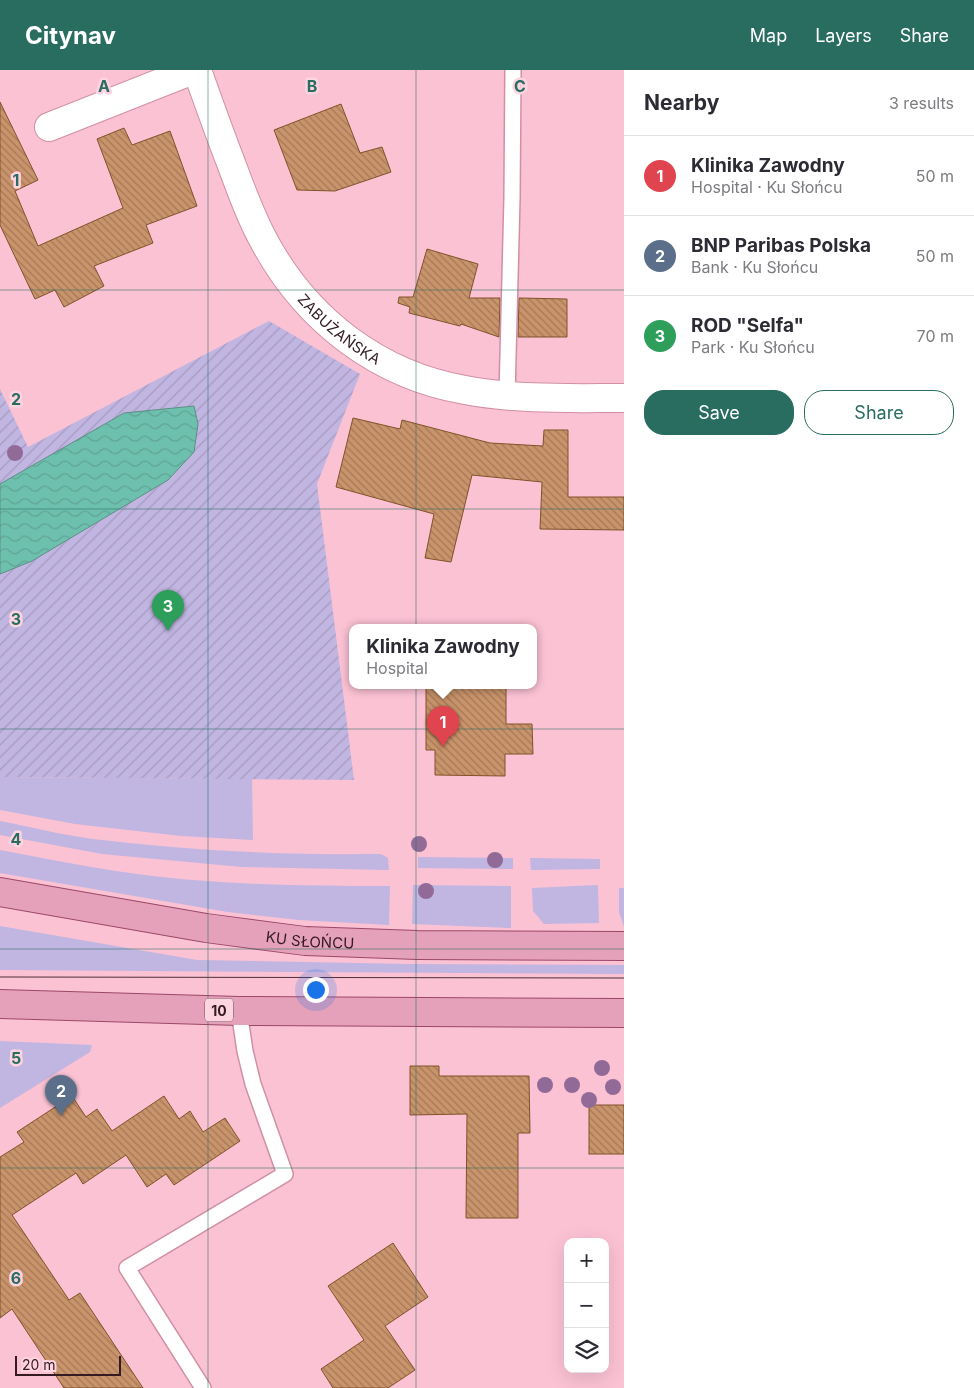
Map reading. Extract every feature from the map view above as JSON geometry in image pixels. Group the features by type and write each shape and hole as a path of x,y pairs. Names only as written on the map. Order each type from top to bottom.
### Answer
{"main road":[{"name":"KU SŁOŃCU","path":"0,892 206,928 304,941 416,945 624,946"},
{"name":"10","path":"0,1004 239,1011 624,1013"}],"street":[{"name":"ZABUŻAŃSKA","path":"49,127 195,70 242,192 264,242 287,280 308,305 362,351 386,365 413,377 464,390 507,396 624,398"}],"lane":[{"path":"507,396 513,70"},
{"path":"202,1388 127,1268 285,1174 253,1084 245,1051 239,1011"}],"shaded area":[{"path":"269,321 360,374 317,484 354,780 0,777 0,389 28,447"},
{"path":"0,777 252,779 253,840 181,836 75,824 0,810"},
{"path":"0,821 81,837 165,847 273,853 381,854 388,858 389,870 242,867 102,854 0,835"},
{"path":"0,850 150,876 287,885 390,886 389,925 299,920 228,912 0,873"},
{"path":"418,857 513,858 513,869 418,868"},
{"path":"530,858 600,859 600,869 531,870"},
{"path":"413,885 511,886 511,928 412,924"},
{"path":"598,885 599,923 544,924 533,911 532,888"},
{"path":"619,888 624,888 624,927 619,912"},
{"path":"0,926 197,960 408,964 624,965 624,974 0,970"},
{"path":"0,1041 92,1045 90,1052 0,1108"}],"water":[{"path":"194,406 198,424 194,452 168,480 32,561 0,574 0,484 124,413"}],"building":[{"path":"0,102 38,180 15,191 38,246 123,208 97,139 124,128 132,145 170,131 197,206 146,225 153,243 94,266 104,286 64,307 55,290 35,299 0,225"},
{"path":"341,104 360,153 382,147 391,172 335,191 297,190 274,130"},
{"path":"427,249 478,264 469,298 500,298 499,337 461,324 460,326 409,313 410,307 398,303 399,297 413,297"},
{"path":"519,298 567,299 567,337 518,337"},
{"path":"353,418 400,429 402,420 490,443 543,446 544,430 568,430 568,497 624,497 624,530 540,529 542,482 472,475 451,562 425,558 434,514 336,487"},
{"path":"426,689 506,689 506,724 532,724 533,754 505,754 505,776 435,775 435,750 426,750"},
{"path":"410,1066 439,1066 439,1076 529,1076 530,1133 518,1133 518,1218 466,1218 467,1114 410,1115"},
{"path":"72,1096 86,1117 97,1109 112,1131 164,1096 179,1119 190,1111 203,1132 225,1118 240,1141 174,1185 166,1174 147,1187 126,1155 83,1184 76,1173 12,1215 69,1300 80,1293 143,1388 64,1388 12,1309 0,1318 0,1157 24,1142 17,1132"},
{"path":"589,1105 624,1105 624,1154 589,1154"},
{"path":"393,1243 428,1297 385,1326 415,1370 388,1388 333,1388 321,1369 364,1340 328,1286"}],"tram line":[{"path":"0,977 624,978"}],"place":[{"name":"ROD \"Selfa\"","path":"168,631"},
{"name":"Klinika Zawodny","path":"443,747"},
{"name":"BNP Paribas Polska","path":"61,1116"}]}
